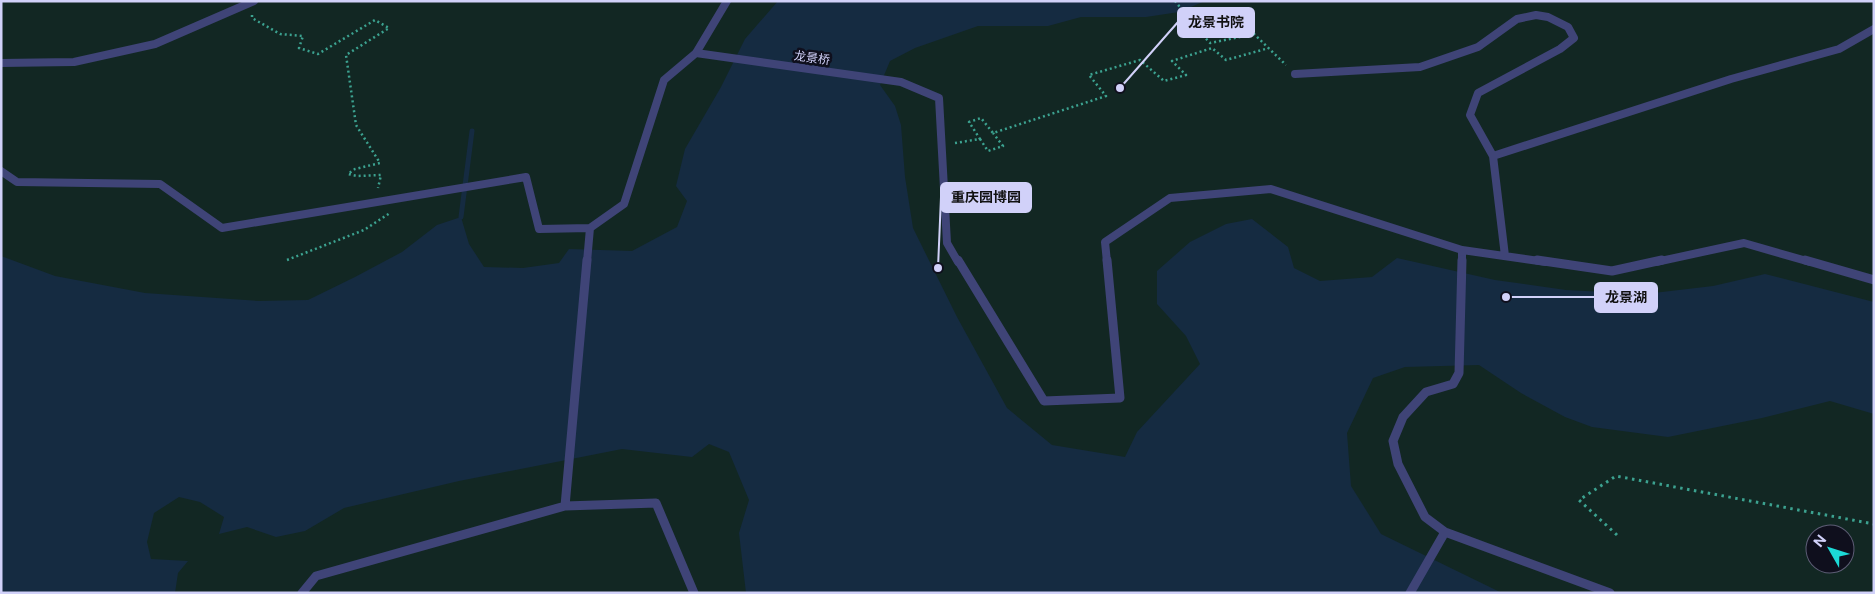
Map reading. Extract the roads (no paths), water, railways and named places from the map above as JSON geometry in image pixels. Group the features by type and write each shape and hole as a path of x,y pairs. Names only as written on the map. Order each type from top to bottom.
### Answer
{"lane":[{"path":"1,171 17,182 160,184 222,228 438,190 526,177 539,229 590,228 624,204 664,80 696,52 727,1"},
{"path":"1,63 74,62 155,44 249,2"},
{"path":"1295,74 1420,67 1478,47 1517,19 1536,15 1548,17 1568,27 1574,38 1560,49 1478,93 1470,115 1493,156 1504,256"},
{"path":"1493,156 1731,78 1839,49 1874,29"},
{"name":"龙景桥","path":"696,52 901,82 939,98 947,243 1044,401 1120,398 1105,242 1170,198 1271,189 1462,250"},
{"path":"565,506 590,228"},
{"path":"1610,593 1445,532 1425,517 1398,464 1393,441 1403,417 1426,392 1453,384 1459,373 1462,250 1612,272 1744,242 1874,280"},
{"path":"302,593 316,576 565,506 656,503 694,593"},
{"path":"1410,593 1445,532"}],"water":[{"path":"778,1 1205,1 1179,12 1146,17 1081,17 1048,26 978,26 915,48 890,61 880,85 895,106 901,125 905,177 913,228 957,317 1007,408 1052,445 1125,457 1137,432 1200,364 1186,336 1157,304 1157,271 1190,242 1226,224 1252,219 1288,247 1294,268 1320,281 1372,277 1397,258 1495,280 1566,290 1645,294 1713,286 1765,274 1874,302 1874,414 1830,401 1762,418 1668,437 1592,427 1565,417 1521,393 1479,365 1405,367 1373,378 1347,433 1351,486 1381,534 1502,593 746,593 739,533 749,500 729,452 709,444 692,457 622,449 459,481 344,508 305,531 276,537 247,527 219,534 224,517 200,502 179,497 154,513 147,542 151,559 188,561 178,573 175,593 1,593 1,256 55,276 145,293 259,301 308,300 402,252 437,225 461,217 469,244 484,267 523,268 559,263 569,249 632,251 677,227 687,201 676,186 685,149 721,87 745,39"}],"waterway":[{"path":"461,217 472,131"}],"place":[{"name":"龙景书院","path":"1120,88"},
{"name":"重庆园博园","path":"938,268"},
{"name":"龙景湖","path":"1506,297"}]}
